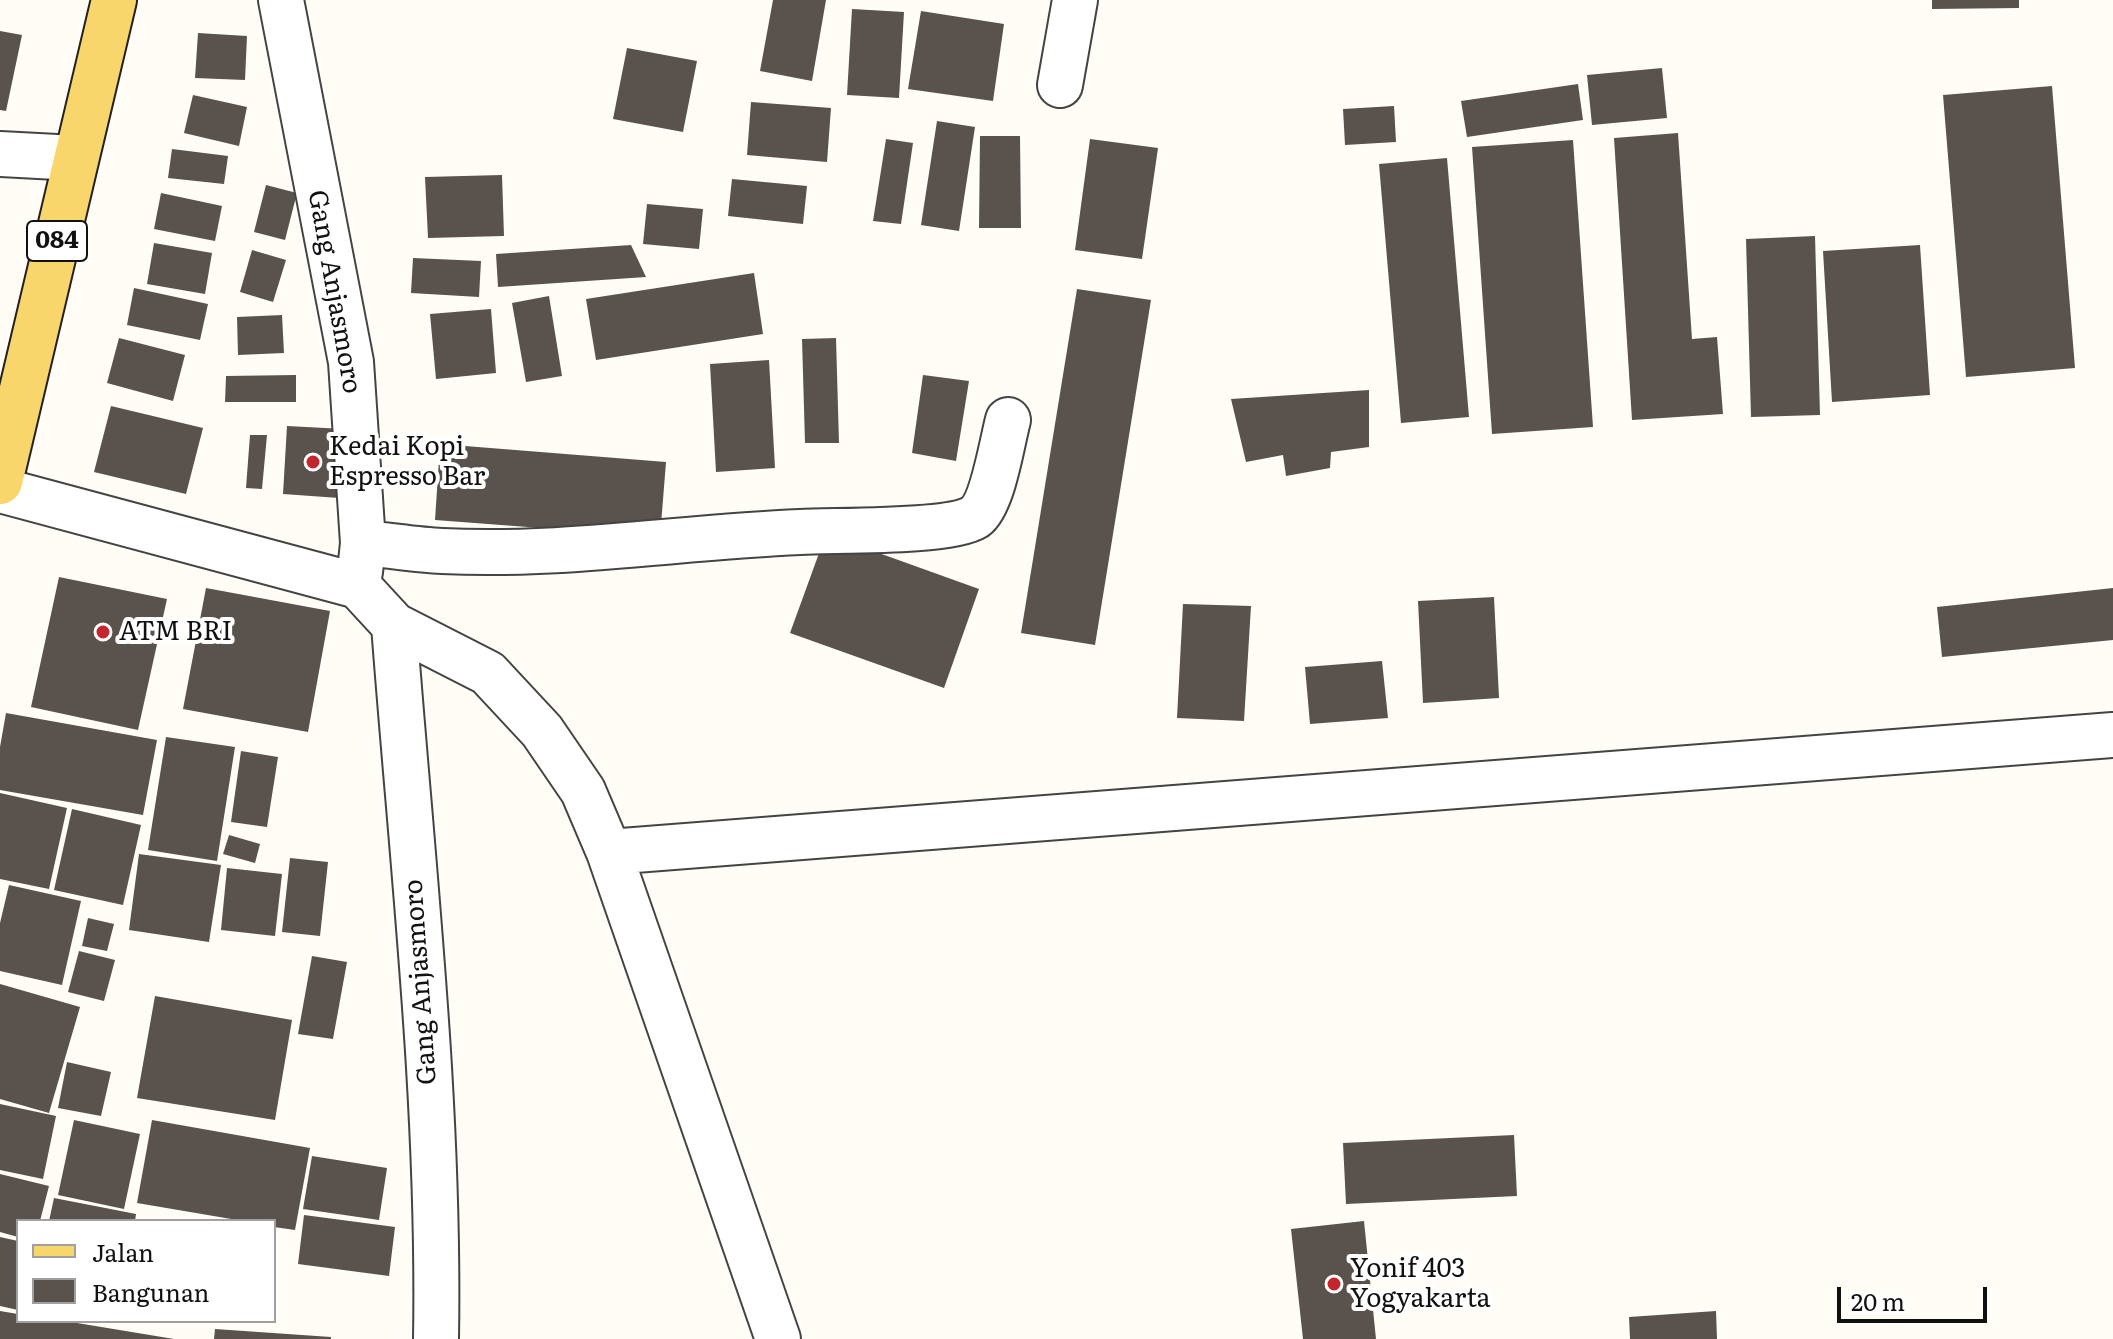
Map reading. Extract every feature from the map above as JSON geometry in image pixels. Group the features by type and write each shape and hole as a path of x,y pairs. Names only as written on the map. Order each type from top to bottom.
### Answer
{"main road":[{"name":"084","path":"0,482 114,0"}],"street":[{"name":"Gang Anjasmoro","path":"281,0 351,362 363,543 358,586"},
{"path":"1060,85 1075,0"},
{"path":"0,154 76,158"},
{"path":"363,543 442,551 548,550 961,523 977,515 983,506 1008,420"},
{"path":"0,490 358,586 394,625 488,673 542,731 583,791 609,852 778,1339"},
{"name":"Gang Anjasmoro","path":"394,625 428,1067 437,1285 436,1339"},
{"path":"609,852 2113,735"}],"building":[{"path":"773,0 826,0 812,81 760,71"},
{"path":"1932,0 2019,0 2019,8 1932,9"},
{"path":"852,9 904,12 899,98 847,95"},
{"path":"921,11 1004,24 993,101 908,89"},
{"path":"0,31 22,35 6,111 0,110"},
{"path":"198,33 247,36 245,80 195,78"},
{"path":"627,48 697,61 683,132 613,119"},
{"path":"1662,68 1667,118 1592,125 1587,75"},
{"path":"1578,84 1583,120 1467,137 1461,101"},
{"path":"2052,86 2075,368 1966,377 1943,95"},
{"path":"193,95 247,107 239,146 184,133"},
{"path":"751,102 831,108 827,162 747,155"},
{"path":"1394,106 1396,142 1345,145 1343,109"},
{"path":"937,121 975,127 959,231 921,225"},
{"path":"1678,133 1692,339 1717,337 1723,414 1632,420 1614,138"},
{"path":"980,136 1020,136 1021,228 979,228"},
{"path":"886,139 913,143 901,224 873,221"},
{"path":"1090,139 1158,148 1142,259 1075,250"},
{"path":"1573,140 1593,427 1492,434 1472,147"},
{"path":"172,149 228,156 224,184 168,178"},
{"path":"1447,158 1469,417 1401,423 1379,164"},
{"path":"502,175 504,236 428,238 425,177"},
{"path":"732,179 807,186 803,224 728,216"},
{"path":"266,185 297,193 285,240 254,232"},
{"path":"161,193 222,206 215,241 154,229"},
{"path":"647,204 703,209 699,249 643,244"},
{"path":"1815,236 1820,415 1751,417 1746,239"},
{"path":"154,243 212,253 205,294 147,284"},
{"path":"631,245 646,277 498,287 496,254"},
{"path":"1920,245 1930,395 1832,402 1823,251"},
{"path":"252,250 286,260 273,302 240,292"},
{"path":"413,258 481,261 479,297 411,293"},
{"path":"754,273 763,334 596,360 586,299"},
{"path":"134,288 208,304 200,340 127,325"},
{"path":"1077,289 1151,300 1095,645 1021,633"},
{"path":"549,296 562,376 526,382 512,303"},
{"path":"491,309 496,373 436,379 430,314"},
{"path":"282,315 284,353 238,355 237,317"},
{"path":"119,338 185,355 173,401 107,383"},
{"path":"836,338 839,443 805,443 802,339"},
{"path":"769,360 775,468 716,472 710,364"},
{"path":"296,375 296,402 225,402 226,376"},
{"path":"923,375 969,381 956,461 912,453"},
{"path":"1369,390 1369,447 1331,452 1330,468 1286,476 1283,455 1246,462 1231,399"},
{"path":"111,406 203,428 186,494 94,472"},
{"name":"Kedai Kopi Espresso Bar","path":"287,426 344,429 339,498 283,494"},
{"path":"250,435 267,435 262,489 246,488"},
{"path":"440,444 666,462 660,537 435,520"},
{"path":"826,534 979,589 944,688 790,633"},
{"name":"ATM BRI","path":"59,577 167,599 138,730 31,707"},
{"path":"206,588 330,611 308,732 183,709"},
{"path":"2113,588 2113,640 1942,657 1937,607"},
{"path":"1494,597 1499,698 1423,703 1418,601"},
{"path":"1183,604 1251,606 1244,721 1177,718"},
{"path":"1382,661 1388,718 1310,724 1305,667"},
{"path":"6,713 157,740 143,815 0,790 0,747"},
{"path":"166,737 235,747 217,861 148,850"},
{"path":"241,751 278,757 267,827 231,822"},
{"path":"0,793 67,808 49,889 0,879"},
{"path":"72,809 141,825 123,905 54,890"},
{"path":"229,835 260,844 255,863 223,854"},
{"path":"139,854 221,865 209,942 129,930"},
{"path":"290,858 328,862 320,936 282,932"},
{"path":"227,868 282,874 275,936 221,930"},
{"path":"9,885 81,901 62,985 0,971 0,923"},
{"path":"88,918 114,924 107,951 82,946"},
{"path":"79,951 115,960 104,1001 68,992"},
{"path":"312,956 347,962 333,1039 298,1034"},
{"path":"0,984 80,1007 49,1113 0,1099"},
{"path":"155,996 292,1020 275,1120 137,1098"},
{"path":"67,1062 111,1072 101,1116 58,1108"},
{"path":"0,1104 56,1116 43,1179 0,1170"},
{"path":"74,1120 140,1134 124,1209 58,1195"},
{"path":"152,1120 310,1148 295,1230 276,1227 276,1219 231,1219 137,1203"},
{"path":"1514,1135 1517,1196 1346,1204 1343,1143"},
{"path":"312,1156 387,1168 379,1220 303,1209"},
{"path":"0,1174 49,1186 41,1219 16,1219 16,1236 0,1232"},
{"path":"54,1198 136,1214 135,1219 49,1219"},
{"path":"304,1215 395,1227 389,1276 298,1264"},
{"name":"Yonif 403 Yogyakarta","path":"1364,1221 1376,1339 1303,1339 1291,1229"},
{"path":"0,1237 16,1241 16,1310 0,1306"},
{"path":"0,1311 16,1314 16,1323 77,1323 174,1339 0,1339"},
{"path":"1716,1311 1717,1339 1630,1339 1629,1317"},
{"path":"215,1329 331,1337 331,1339 214,1339"}],"place":[{"name":"Kedai Kopi Espresso Bar","path":"313,462"},
{"name":"ATM BRI","path":"103,632"},
{"name":"Yonif 403 Yogyakarta","path":"1334,1284"}]}
